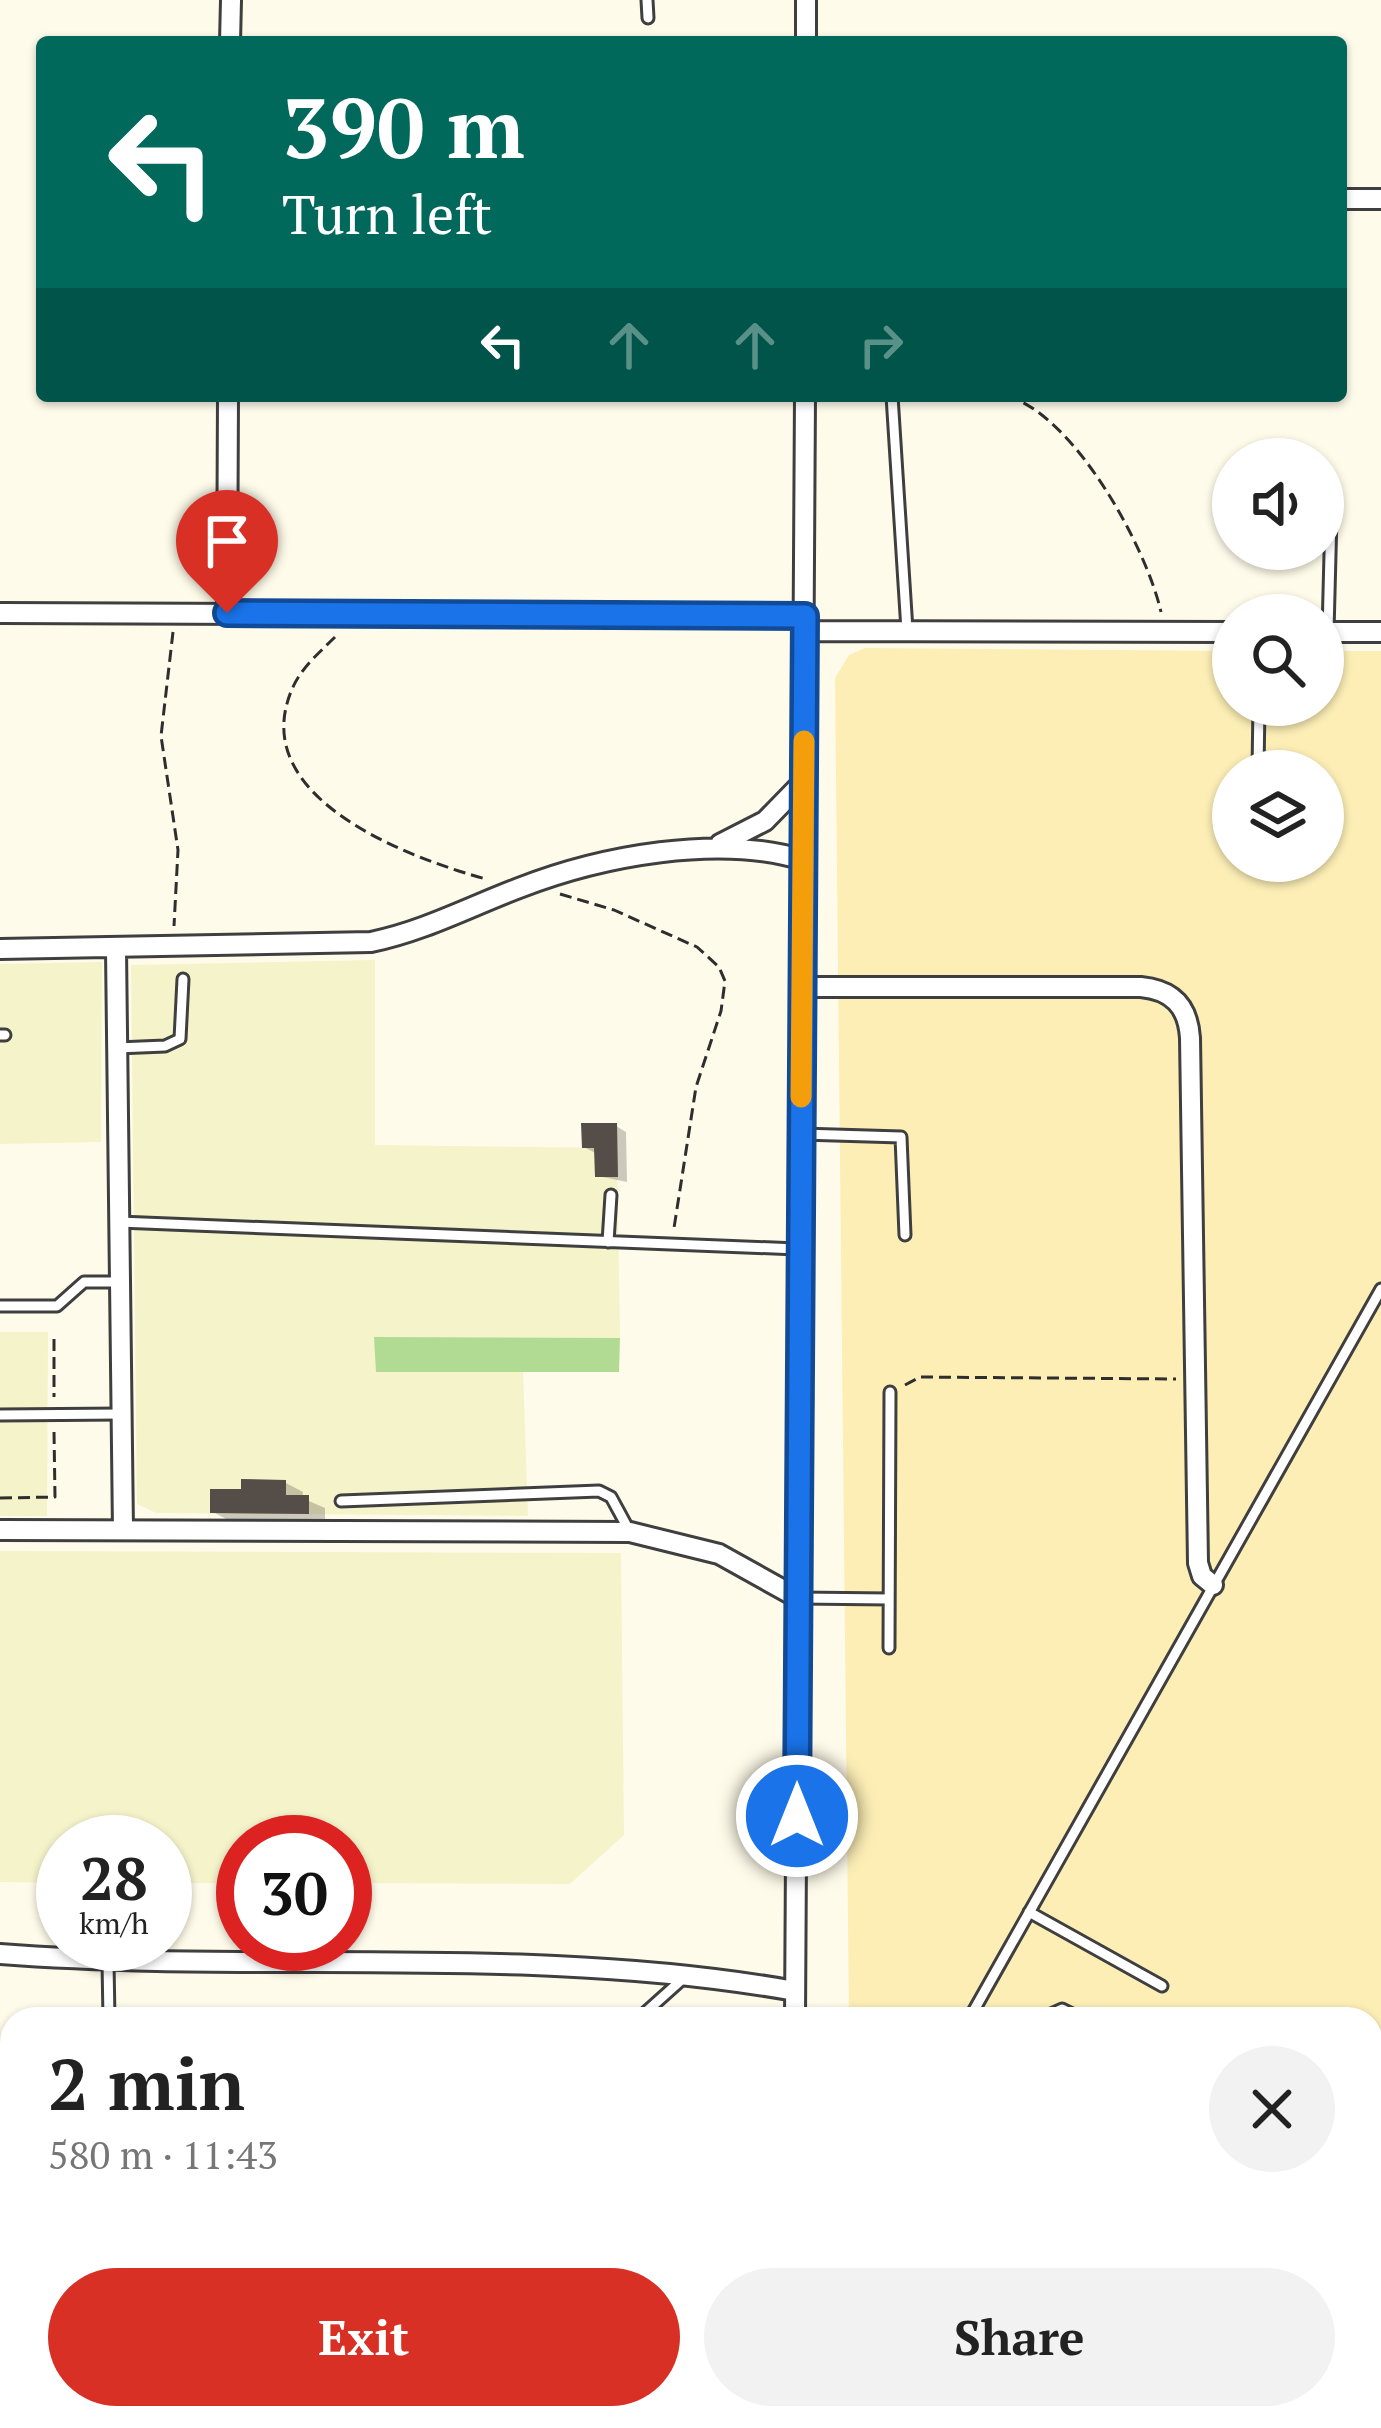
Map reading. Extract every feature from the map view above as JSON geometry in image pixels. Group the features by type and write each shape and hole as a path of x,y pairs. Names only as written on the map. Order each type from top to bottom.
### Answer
{"street":[{"path":"230,36 231,0"},
{"path":"806,0 806,36"},
{"path":"1347,200 1381,199"},
{"path":"227,613 229,402"},
{"path":"795,2007 805,402"},
{"path":"0,613 805,623 907,631 1212,632"},
{"path":"1344,632 1381,632"},
{"path":"0,949 371,942 412,933 526,885 582,869 716,846 765,820 803,782"},
{"path":"716,846 803,860"},
{"path":"116,950 123,1530"},
{"path":"802,987 1141,987 1172,995 1189,1022 1199,1570 1213,1585"},
{"path":"0,1530 630,1532 719,1554 798,1598"},
{"path":"0,1954 36,1957"},
{"path":"192,1962 541,1964 688,1974 795,1991"}],"lane":[{"path":"647,0 648,18"},
{"path":"892,402 907,631"},
{"path":"117,1048 165,1046 180,1040 183,979"},
{"path":"801,1134 901,1137 905,1235"},
{"path":"608,1242 611,1195"},
{"path":"119,1222 801,1249"},
{"path":"0,1306 57,1306 84,1282 120,1282"},
{"path":"976,2007 1381,1288"},
{"path":"889,1648 890,1392"},
{"path":"0,1415 122,1414"},
{"path":"341,1501 598,1491 611,1497 630,1532"},
{"path":"798,1598 889,1599"},
{"path":"1029,1912 1162,1986"},
{"path":"108,1971 109,2007"},
{"path":"651,2007 688,1974"}],"path":[{"path":"1019,402 1052,419 1124,524 1147,564 1164,632"},
{"path":"169,948 178,850 162,715 178,613"},
{"path":"0,1498 55,1497 54,1339"},
{"path":"890,1392 920,1377 1196,1379"}],"shaded area":[{"path":"375,960 375,1145 617,1148 620,1338 375,1337 377,1372 523,1371 528,1516 156,1513 137,1504 131,965"},
{"path":"102,962 101,1142 0,1144 0,964"},
{"path":"0,1332 48,1332 47,1516 0,1516"},
{"path":"0,1551 621,1553 624,1835 570,1884 372,1883 372,1815 216,1815 216,1883 192,1883 192,1815 36,1815 36,1883 0,1882"}],"green space":[{"path":"374,1337 620,1338 619,1372 376,1372"}],"sand":[{"path":"865,648 1212,651 1212,726 1344,726 1344,651 1381,651 1381,2007 849,2007 835,678 849,655"}],"building":[{"path":"581,1123 617,1123 618,1177 595,1177 594,1148 582,1148"},
{"path":"241,1479 286,1480 286,1495 309,1495 309,1514 210,1513 210,1489 241,1489"}],"slow traffic":[{"path":"801,1097 804,741"}],"route":[{"path":"227,613 805,616 797,1816"}]}
